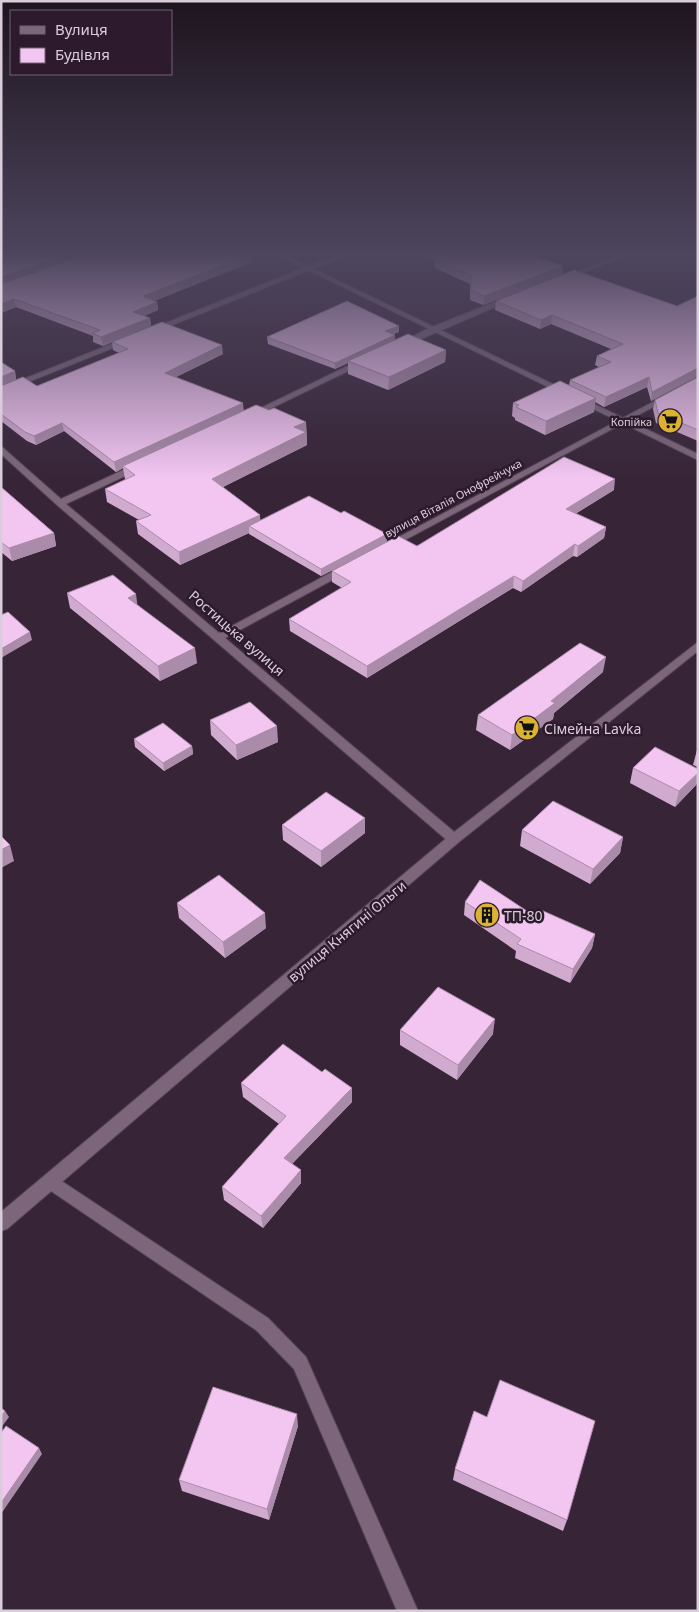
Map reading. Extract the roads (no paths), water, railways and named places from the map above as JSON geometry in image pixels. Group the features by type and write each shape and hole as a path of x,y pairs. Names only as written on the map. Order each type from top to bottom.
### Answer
{"street":[{"path":"1,392 158,328"},
{"path":"428,328 698,457"},
{"path":"397,346 437,328"},
{"path":"237,420 370,359"},
{"name":"вулиця Віталія Онофрейчука","path":"376,552 698,380"},
{"name":"Ростицька вулиця","path":"1,448 60,503 454,839"},
{"path":"60,503 149,462"},
{"path":"219,637 350,566"},
{"name":"вулиця Княгині Ольги","path":"1,1223 454,839 698,645"},
{"path":"51,1182 262,1324 300,1363 408,1611"}],"place":[{"name":"Копійка","path":"670,421"},
{"name":"Сімейна Lavka","path":"527,728"},
{"name":"ТП-80","path":"487,915"}]}
